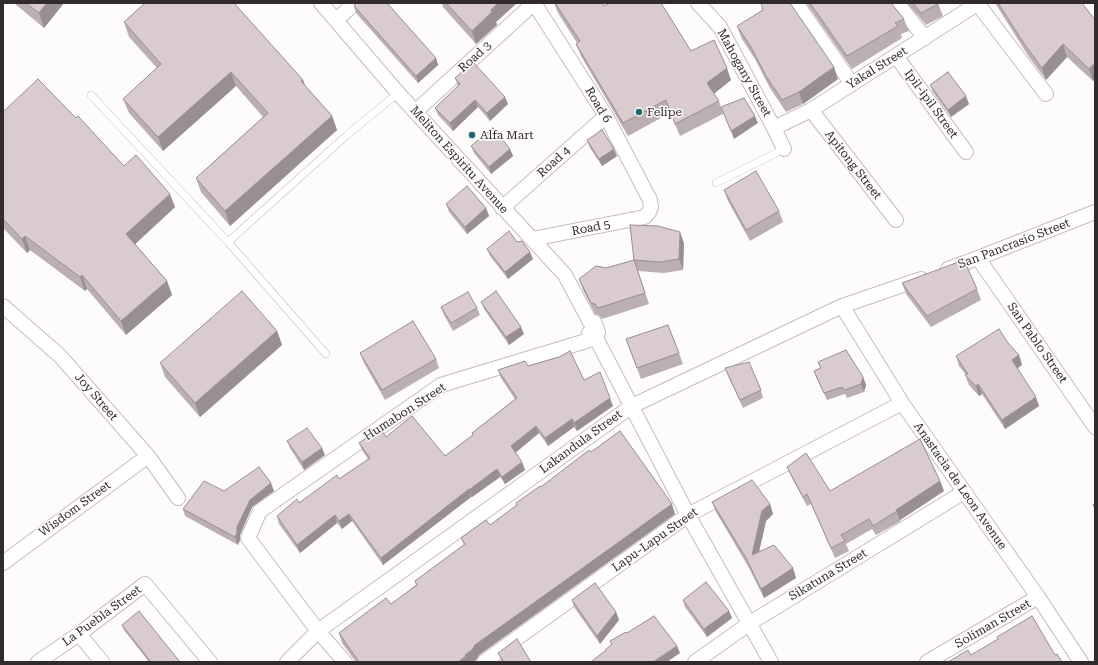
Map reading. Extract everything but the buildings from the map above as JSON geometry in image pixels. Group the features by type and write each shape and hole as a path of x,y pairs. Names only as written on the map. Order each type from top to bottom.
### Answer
{"street":[{"name":"Meliton Espiritu Avenue","path":"321,3 398,93 565,275 688,515 771,662"},
{"path":"336,20 355,3"},
{"name":"Road 3","path":"416,111 534,3"},
{"name":"Road 6","path":"534,3 606,116 650,200 651,207 649,212"},
{"name":"Mahogany Street","path":"698,3 720,28 784,149"},
{"path":"796,3 852,84"},
{"path":"897,3 925,38"},
{"path":"1088,3 1095,13"},
{"path":"977,4 1046,94"},
{"name":"Yakal Street","path":"774,128 811,110 977,4"},
{"name":"Ipil-ipil Street","path":"896,56 966,152"},
{"name":"Apitong Street","path":"811,110 896,220"},
{"name":"Road 4","path":"502,208 606,116"},
{"name":"Road 5","path":"532,239 637,219 645,216 649,212"},
{"name":"San Pancrasio Street","path":"910,283 1095,212"},
{"name":"San Pablo Street","path":"978,258 1095,427"},
{"name":"Lakandula Street","path":"287,662 318,631 632,406 842,306 910,283"},
{"name":"Joy Street","path":"3,306 60,356 148,456 178,498"},
{"name":"Anastacia de Leon Avenue","path":"842,306 902,403 1038,597 1081,662"},
{"name":"Humabon Street","path":"318,631 248,538 260,511 441,385 592,329"},
{"name":"Lapu-Lapu Street","path":"484,662 688,515 902,403"},
{"name":"Wisdom Street","path":"3,562 148,456"},
{"name":"Sikatuna Street","path":"695,662 750,623 964,492"},
{"name":"La Puebla Street","path":"38,662 79,634 145,584 210,662"},
{"name":"Soliman Street","path":"927,662 1038,597"},
{"path":"318,631 344,662"},
{"path":"79,634 102,662"}],"lane":[{"path":"228,242 347,135 398,93"},
{"path":"91,95 228,242 326,354"},
{"path":"716,183 784,149"}],"place":[{"name":"Felipe","path":"639,112"},
{"name":"Alfa Mart","path":"472,135"}]}
